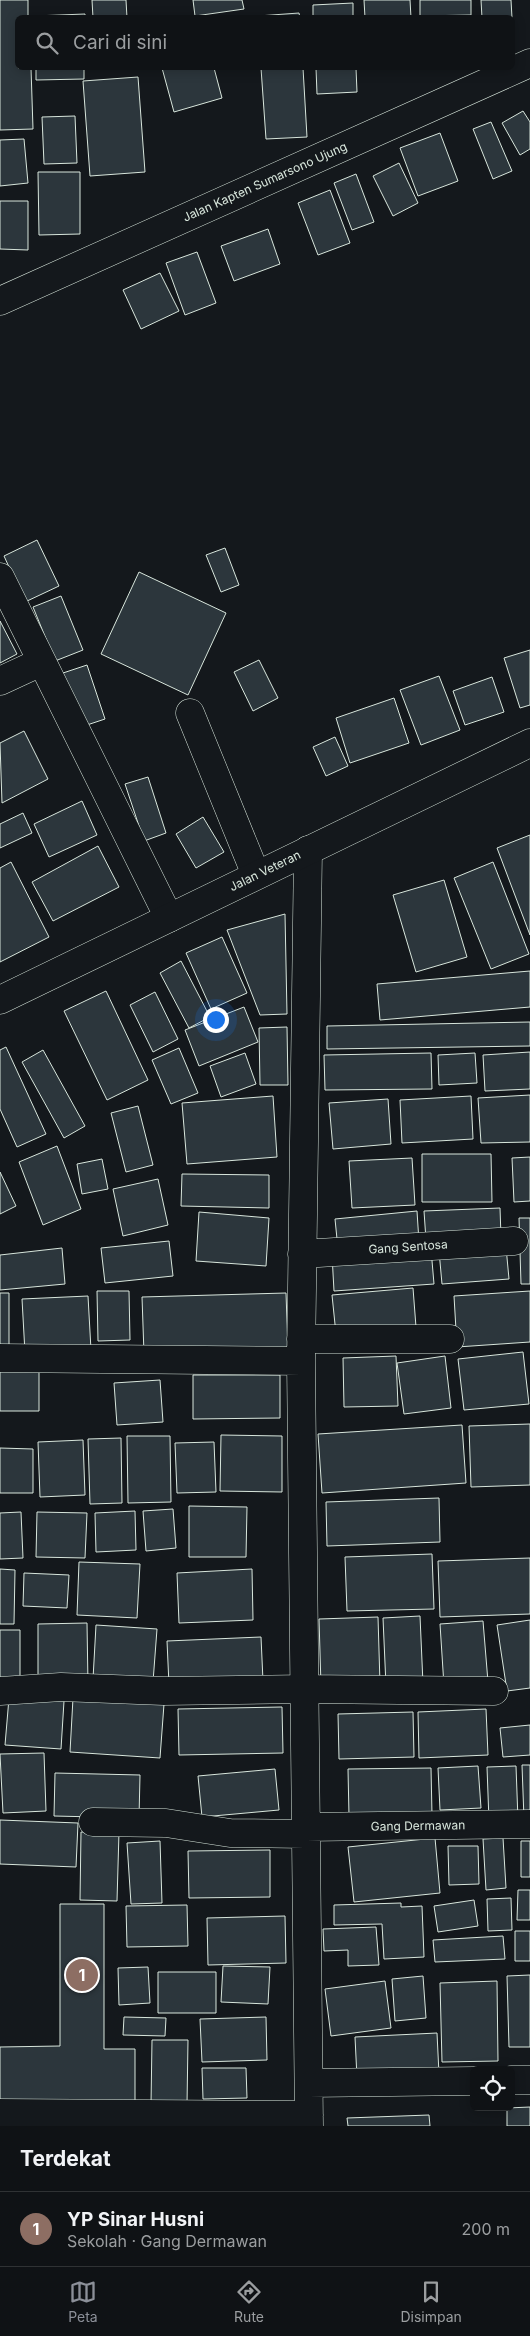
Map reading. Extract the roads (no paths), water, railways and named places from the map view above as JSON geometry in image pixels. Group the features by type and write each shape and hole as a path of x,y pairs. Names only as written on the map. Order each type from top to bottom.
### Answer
{"street":[{"name":"Jalan Kapten Sumarsono Ujung","path":"515,70 530,63"},
{"name":"Jalan Kapten Sumarsono Ujung","path":"0,300 514,70"},
{"path":"0,577 168,918"},
{"path":"0,681 41,662"},
{"path":"190,712 256,876"},
{"name":"Jalan Veteran","path":"0,1000 530,743"},
{"path":"0,2113 309,2121 301,1350 308,850"},
{"name":"Gang Sentosa","path":"302,1254 514,1240"},
{"path":"0,1358 301,1350 450,1340"},
{"path":"0,1691 60,1687 164,1691 305,1689 494,1691"},
{"name":"Gang Dermawan","path":"93,1822 166,1823 230,1833 530,1824"},
{"path":"515,2080 530,2080"},
{"path":"309,2083 470,2081"}],"place":[{"name":"YP Sinar Husni","path":"82,1975"}]}
